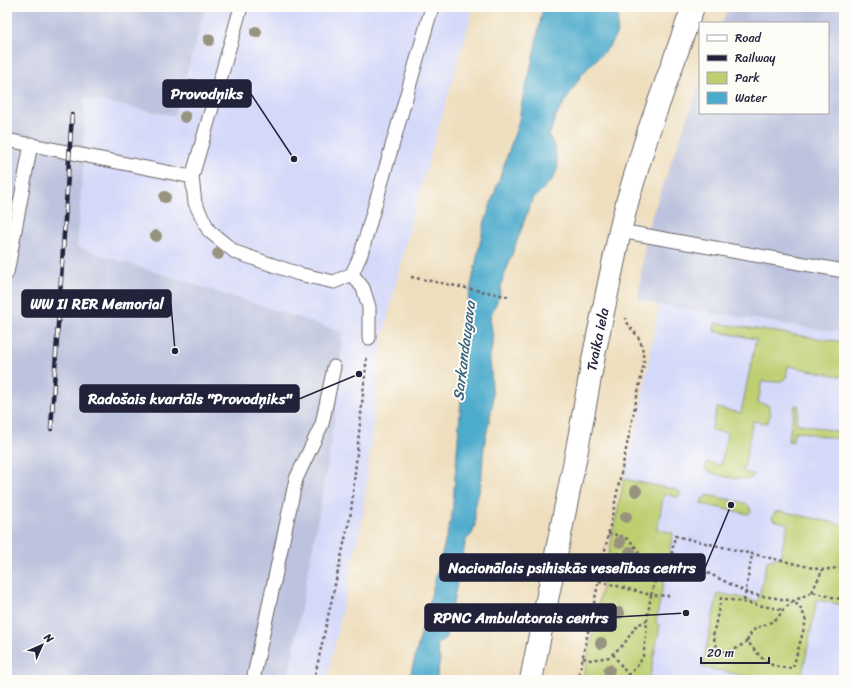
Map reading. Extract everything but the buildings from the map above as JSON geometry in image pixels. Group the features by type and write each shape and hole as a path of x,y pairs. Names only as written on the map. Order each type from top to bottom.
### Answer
{"main road":[{"name":"Tvaika iela","path":"530,680 576,455 594,355 620,232 628,199 649,130 693,7"}],"lane":[{"path":"241,7 192,177 195,203 209,231 235,252 299,274 334,282 352,274 360,254 432,7"},
{"path":"7,140 192,177"},
{"path":"7,273 31,144"},
{"path":"620,232 844,271"},
{"path":"352,274 363,288 369,307 369,338"},
{"path":"253,680 296,479 322,424 334,367"}],"path":[{"path":"411,277 511,298"},
{"path":"578,680 644,363 643,350 625,316"},
{"path":"314,680 351,512 369,338"},
{"path":"608,534 617,534 634,542 656,578"},
{"path":"624,680 639,664 643,656 646,637 646,620 651,595 656,578 669,567 675,536 822,570 844,567"},
{"path":"672,554 693,558 706,572 750,594 794,601 802,610 806,621 793,668 779,668 766,662 747,641"},
{"path":"744,601 752,555"},
{"path":"784,610 744,601 721,598 712,636 718,650 723,652 737,649 747,641 751,632 756,628 764,626 777,618 794,601 812,592 822,570"},
{"path":"599,581 651,595 670,596"},
{"path":"812,592 844,600"},
{"path":"583,658 591,660 613,654 624,644 636,626 646,620"},
{"path":"613,654 628,675"}],"shaded area":[{"path":"7,7 206,7 174,116 84,98 84,154 77,247 343,332 336,406 327,470 288,680 7,680"},
{"path":"206,7 474,7 412,218 382,341 363,515 327,680 288,680 327,470 336,406 343,332 77,247 84,154 84,98 174,116"},
{"path":"728,7 844,7 844,333 659,305 638,299 647,229 699,87 699,114 829,114 829,22 722,22"},
{"path":"659,305 844,333 844,680 583,680 624,479 636,431"}],"green space":[{"path":"715,323 844,342 844,377 788,366 786,378 779,382 762,381 758,403 768,405 771,414 767,423 753,421 743,472 754,474 752,478 741,479 728,477 709,472 705,469 707,462 721,465 727,433 711,430 717,408 741,413 756,339 714,331"},
{"path":"795,405 799,406 796,423 844,433 844,440 795,431 792,442 788,441"},
{"path":"624,479 677,490 681,494 678,497 664,494 657,529 673,533 656,622 660,626 649,680 583,680"},
{"path":"708,495 745,503 749,506 751,511 749,514 701,504 702,499"},
{"path":"781,511 844,525 844,605 817,600 801,680 766,680 702,667 718,593 758,601 767,561 780,557 788,524 773,520 772,517 775,512"}],"water":[{"name":"Sarkandaugava","path":"543,7 619,7 617,33 608,48 582,74 555,118 549,136 555,147 558,168 552,180 532,200 502,282 499,297 490,317 493,338 490,358 493,402 484,446 481,484 475,508 475,526 472,534 466,540 446,637 437,646 440,660 437,675 439,680 409,680 452,515 463,375 463,335 467,305 484,224 518,124"}],"railway":[{"path":"51,429 72,115"}],"place":[{"name":"Provodņiks","path":"294,159"},
{"name":"WW II RER Memorial","path":"175,351"},
{"name":"Radošais kvartāls \"Provodņiks\"","path":"359,374"},
{"name":"Nacionālais psihiskās veselības centrs","path":"731,505"},
{"name":"RPNC Ambulatorais centrs","path":"686,613"}]}
